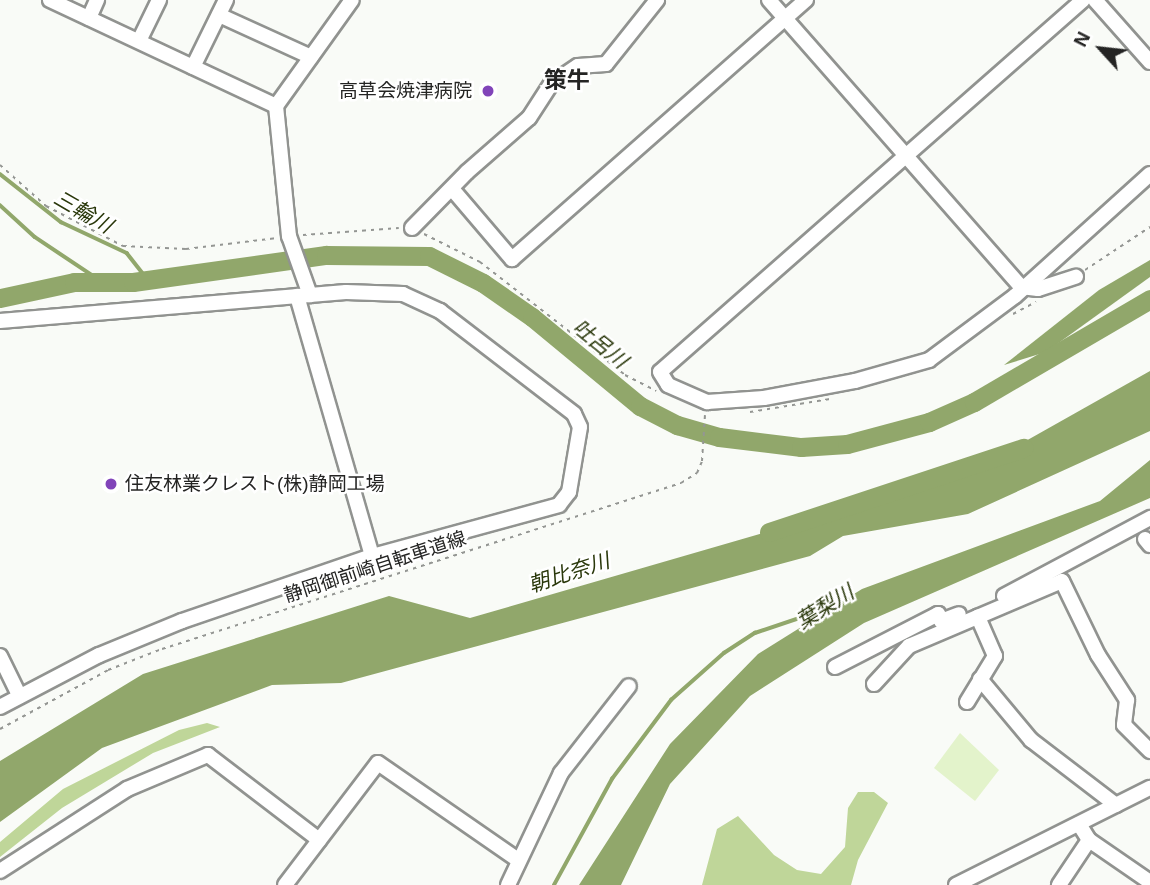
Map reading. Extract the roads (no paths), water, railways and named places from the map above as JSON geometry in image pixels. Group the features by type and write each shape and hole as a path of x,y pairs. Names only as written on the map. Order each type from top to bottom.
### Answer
{"street":[{"path":"50,0 276,106"},
{"path":"89,18 97,0"},
{"path":"139,41 159,0"},
{"path":"193,67 226,0"},
{"path":"333,0 349,3 276,106 289,236 372,556"},
{"path":"412,228 453,190 467,172 529,118 559,78 578,66 606,64 657,0"},
{"path":"769,0 1021,287 1038,289 1076,277"},
{"path":"453,190 512,259 806,0"},
{"path":"1083,0 661,367 668,384 706,402 764,398 855,381 929,360 978,326 1150,174"},
{"path":"1095,0 1150,62"},
{"path":"219,15 311,57"},
{"path":"0,321 303,295 403,294 440,311 578,420 569,492 559,505 372,556 182,621 19,695 0,707"},
{"path":"1020,590 1019,584 1150,518"},
{"path":"874,684 909,646 941,621 1053,578 1062,581 1098,655 1126,700 1124,725 1150,751"},
{"path":"909,646 1062,581"},
{"path":"835,667 938,614 941,621"},
{"path":"967,702 995,656 978,617"},
{"path":"0,656 19,695"},
{"path":"980,679 1031,740 1116,805"},
{"path":"508,885 561,773 629,686"},
{"path":"0,871 127,789 208,755 319,840"},
{"path":"285,885 378,763 518,860"},
{"path":"956,885 1150,788"},
{"path":"1079,824 1089,840 1150,882"},
{"path":"1059,885 1089,840"}],"waterway":[{"name":"三輪川","path":"0,174 61,222 127,253 147,279"},
{"path":"0,205 35,237 98,279"},
{"name":"吐呂川","path":"0,298 74,282 133,282 326,255 429,256 483,283 532,317 640,406 677,425 719,437 801,447 847,444 929,422 974,402 1150,299"},
{"name":"朝比奈川","path":"769,532 1023,448"},
{"name":"葉梨川","path":"554,885 612,779 671,700 724,653 755,633 838,605"}],"place":[{"name":"高草会焼津病院","path":"488,91"},
{"name":"住友林業クレスト(株)静岡工場","path":"111,484"}],"district":[{"name":"策牛","path":"567,80"}]}
